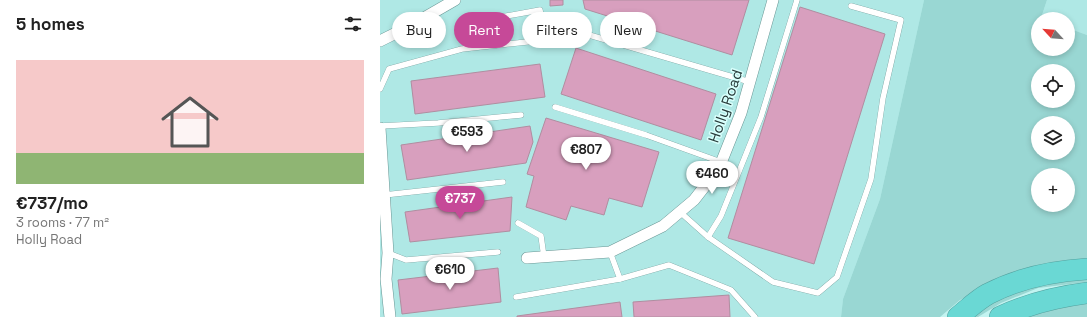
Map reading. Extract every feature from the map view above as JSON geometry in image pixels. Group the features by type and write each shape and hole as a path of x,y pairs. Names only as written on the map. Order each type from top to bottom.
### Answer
{"highway":[{"path":"958,317 987,295 1018,282 1043,274 1087,269"},
{"path":"1000,317 1019,308 1045,300 1087,293"}],"street":[{"path":"380,42 455,0"},
{"name":"Holly Road","path":"527,258 610,252 663,226 694,200 719,168 741,113 773,0"},
{"path":"380,127 381,169 384,196 384,253 390,317"}],"lane":[{"path":"708,237 721,216 761,117 796,0"},
{"path":"680,212 708,237 774,282 818,293 837,277 871,178 883,98 901,20 851,6"},
{"path":"514,15 540,10 546,40 514,43"},
{"path":"592,36 750,82"},
{"path":"380,89 389,69 462,49 471,48"},
{"path":"555,107 646,135 721,162"},
{"path":"380,127 521,115"},
{"path":"384,196 503,182"},
{"path":"518,223 541,236 544,257"},
{"path":"384,253 406,260 498,252"},
{"path":"610,252 620,279"},
{"path":"516,297 620,279 669,265 731,290 755,317"}],"shaded area":[{"path":"380,0 924,0 880,199 843,299 841,317 380,317"},
{"path":"924,0 1047,0 1043,12 1031,12 1031,56 1075,56 1075,31 1087,35 1087,260 1009,274 960,300 940,317 841,317 843,299 880,199"},
{"path":"1047,0 1087,0 1087,35 1075,31 1075,12 1043,12"},
{"path":"1087,275 1087,282 1038,288 1001,303 978,317 966,317 1000,295"},
{"path":"1087,301 1087,317 1019,317"}],"building":[{"path":"550,0 563,0 563,5 550,6"},
{"path":"583,0 749,0 732,55 656,31 656,12 600,12 600,14 585,9"},
{"path":"800,7 885,34 814,264 728,238"},
{"path":"576,48 716,94 701,140 561,94"},
{"path":"540,64 545,97 415,114 411,81"},
{"path":"546,118 659,152 642,207 609,198 604,215 571,206 566,220 526,207 534,176 527,174"},
{"path":"530,126 533,142 526,163 407,180 401,145"},
{"path":"512,197 510,231 410,242 405,212"},
{"path":"498,268 501,302 402,314 398,280"},
{"path":"729,295 730,317 634,317 633,302"},
{"path":"620,302 622,317 517,317 517,316"}]}
